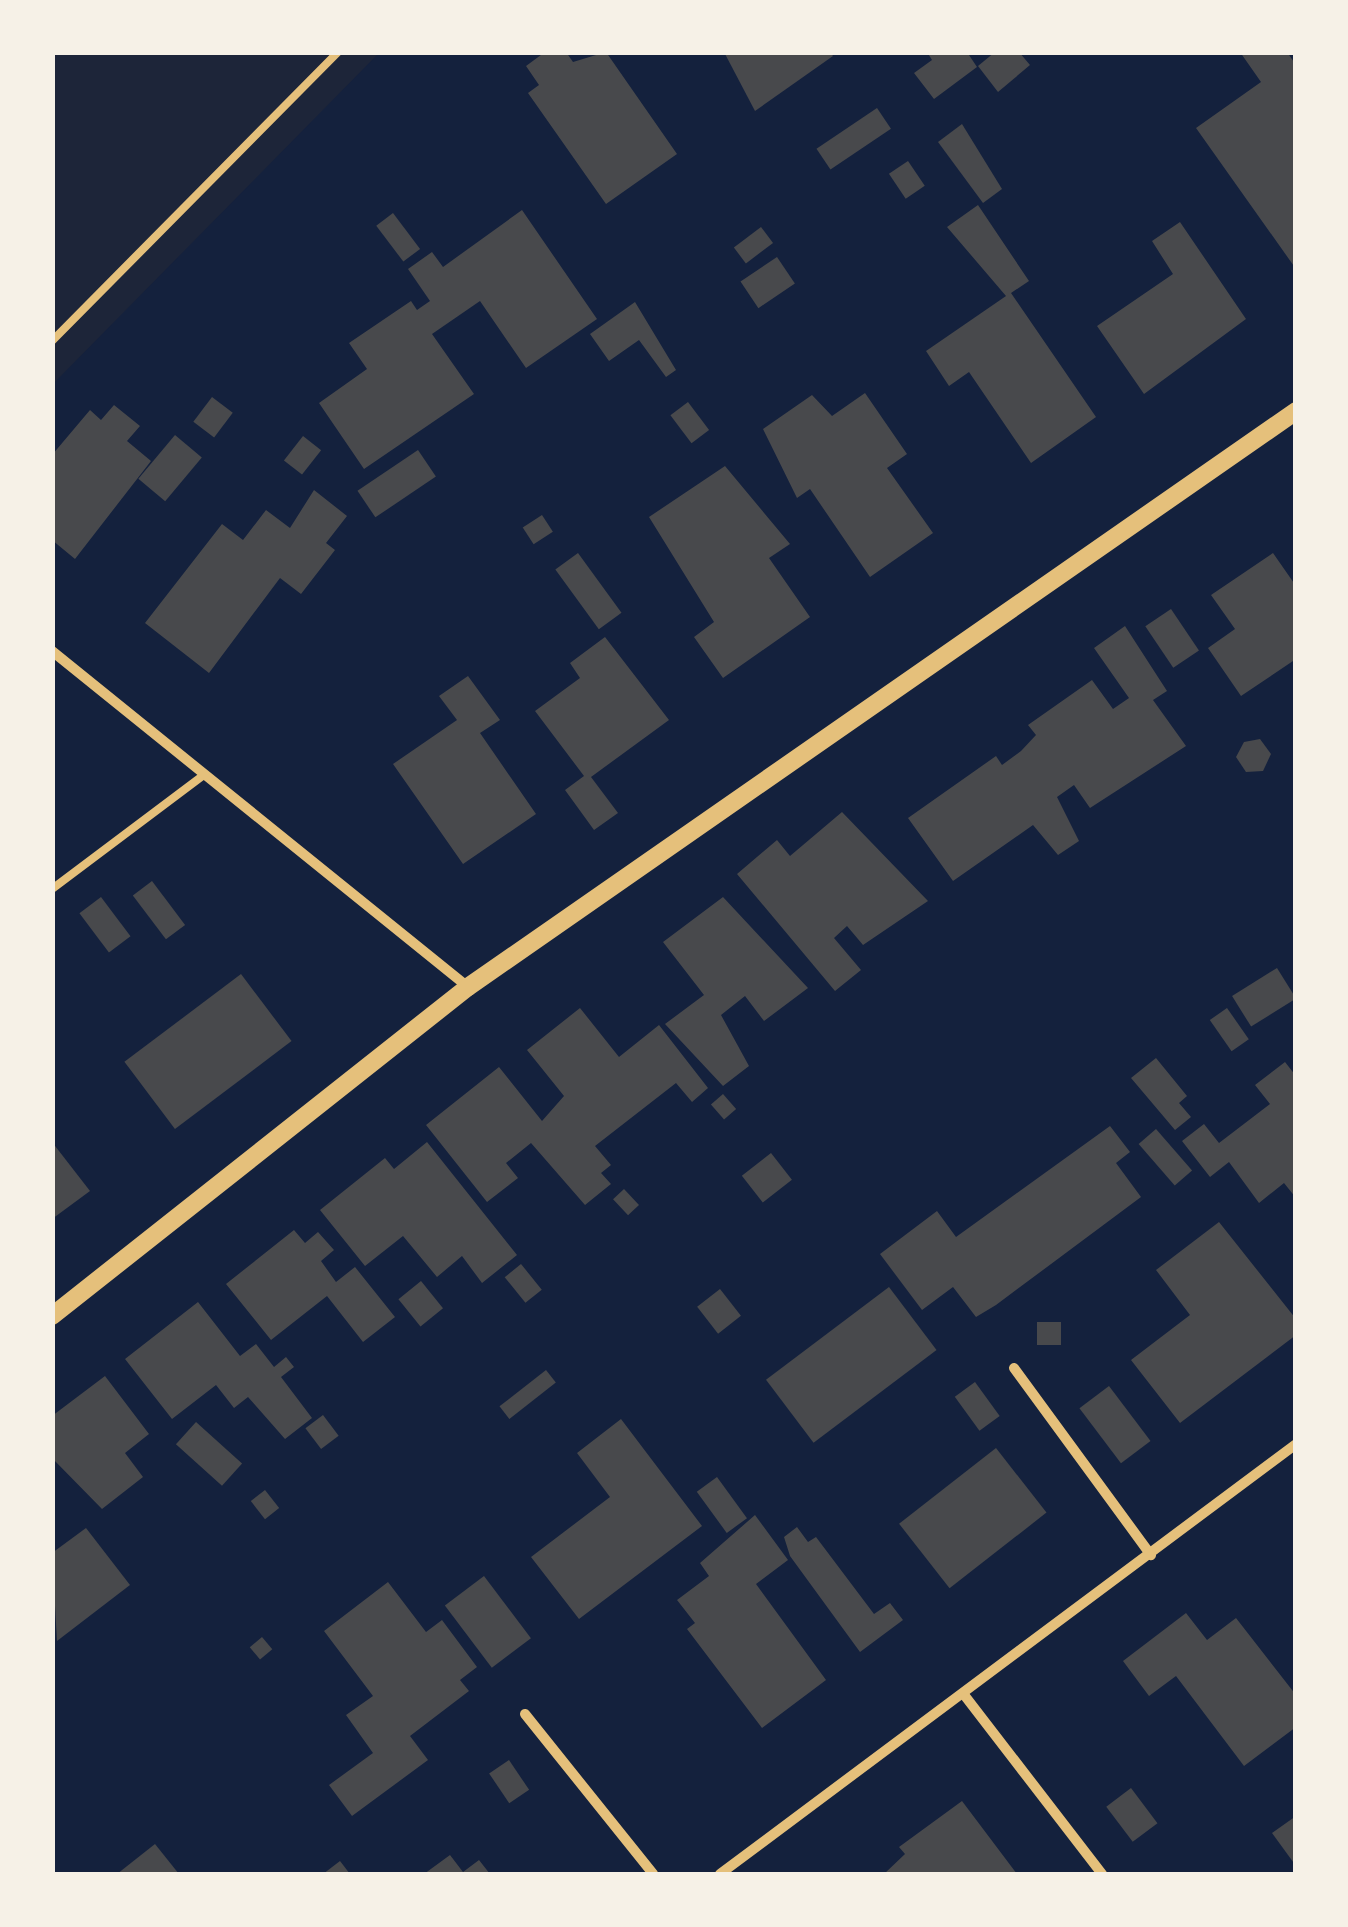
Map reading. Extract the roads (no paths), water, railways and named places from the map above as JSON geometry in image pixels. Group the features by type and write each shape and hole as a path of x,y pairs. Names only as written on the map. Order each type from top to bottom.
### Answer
{"street":[{"path":"52,1316 468,987 1296,411"},
{"path":"52,651 468,987"},
{"path":"1014,1368 1151,1555"},
{"path":"720,1874 965,1696 1296,1444"},
{"path":"965,1696 1102,1874"},
{"path":"524,1714 653,1874"}],"lane":[{"path":"52,341 338,52"},
{"path":"52,889 204,774"}]}
